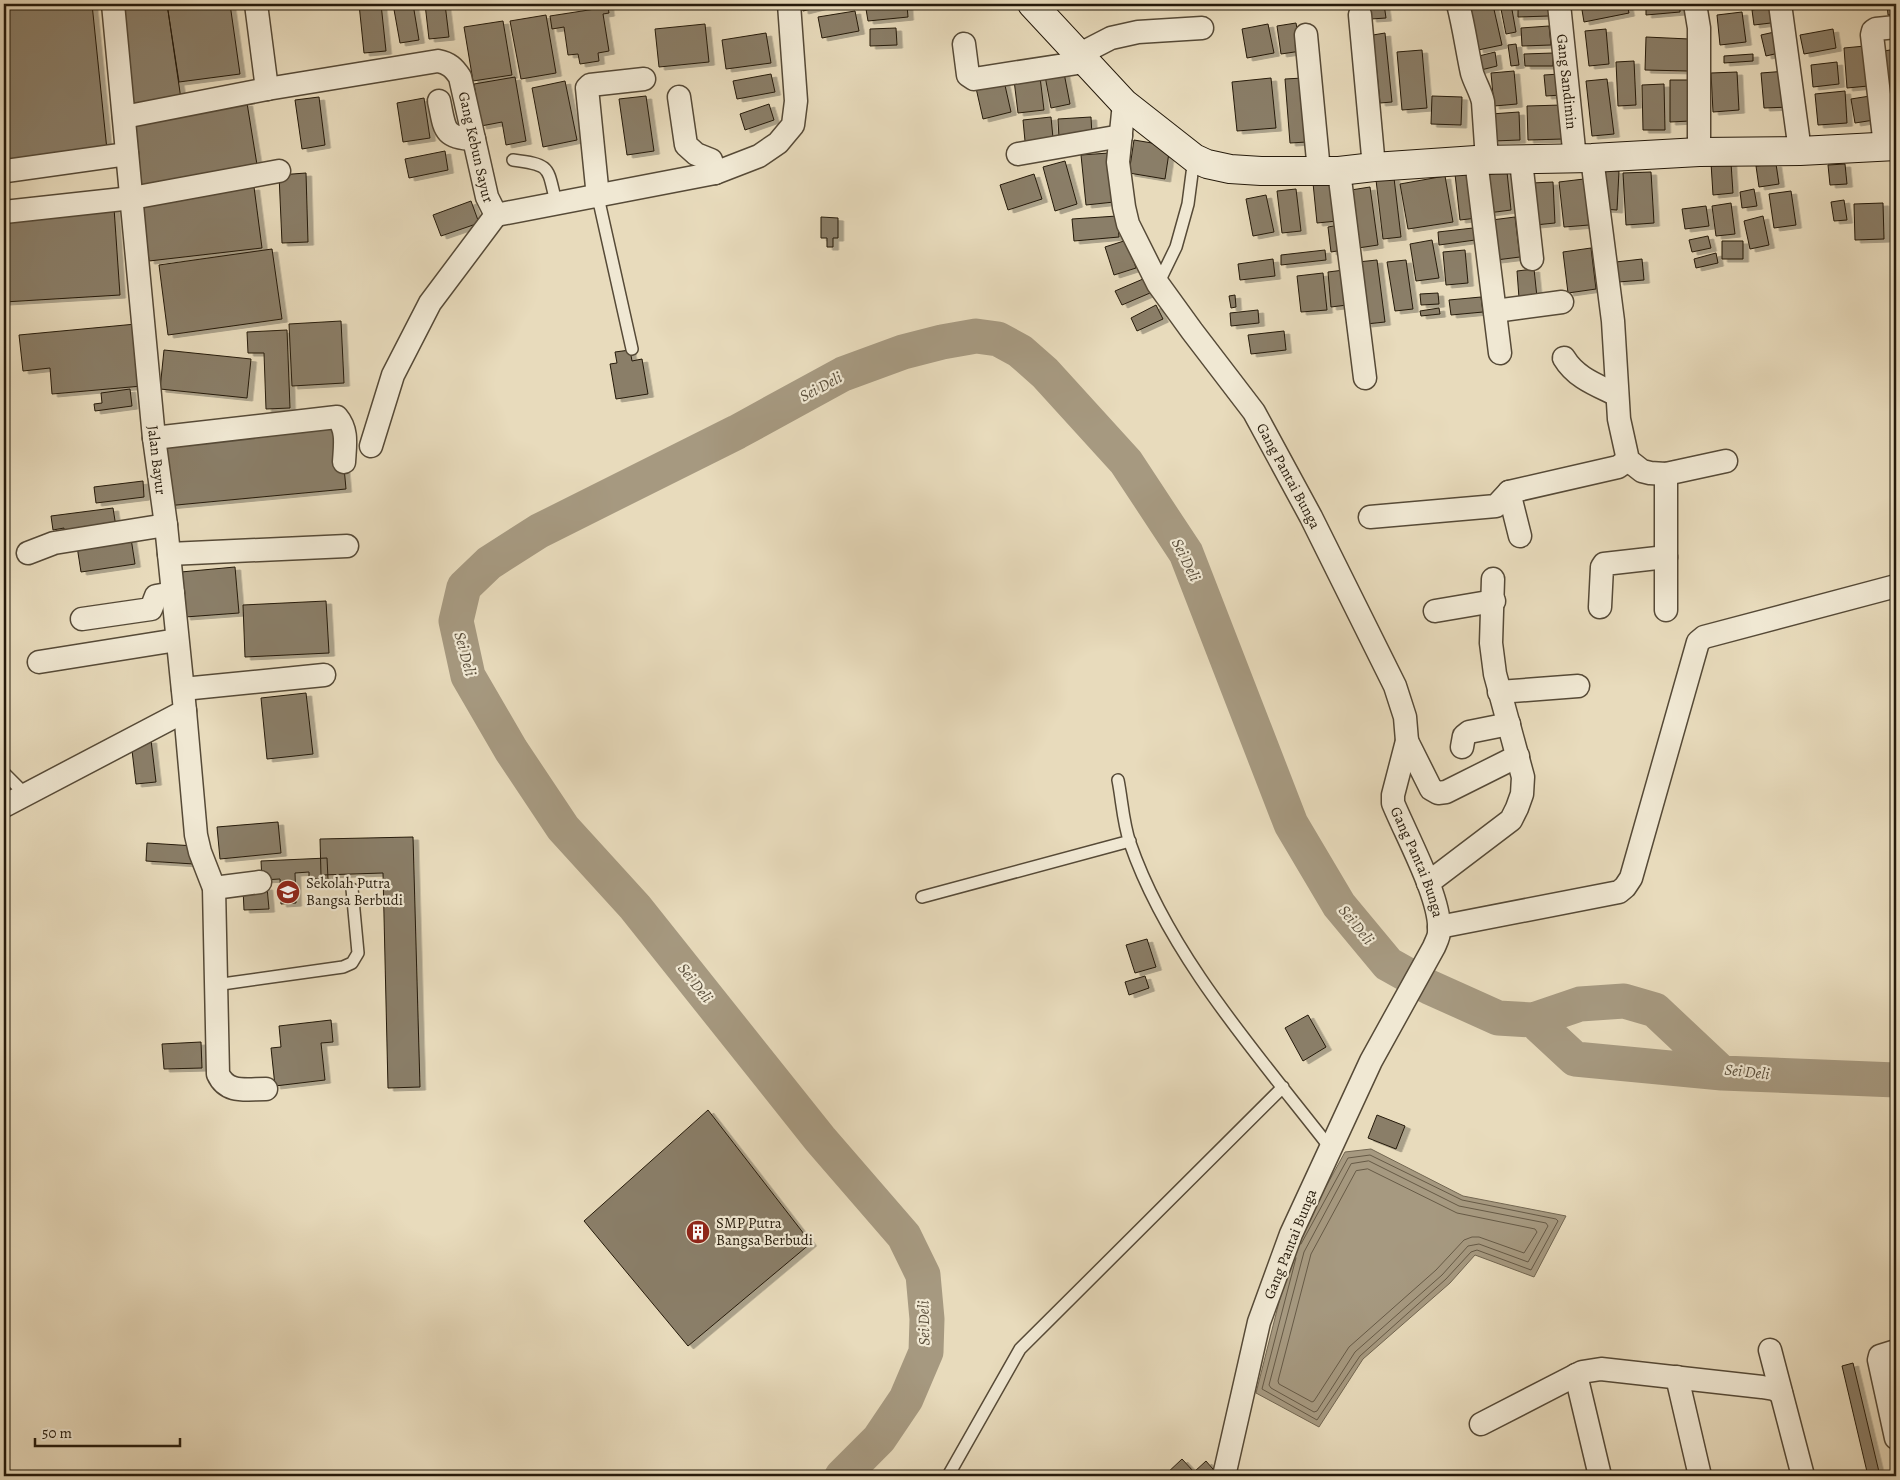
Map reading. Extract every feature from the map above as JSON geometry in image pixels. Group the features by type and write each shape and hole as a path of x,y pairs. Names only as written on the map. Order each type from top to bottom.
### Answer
{"main road":[{"path":"1032,4 1081,59 1124,103 1194,158 1207,164 1230,169 1261,172 1329,171 1482,160 1583,159 1699,152 1800,151 1891,146"}],"street":[{"name":"Jalan Bayur","path":"113,4 154,438 166,525 196,835 200,852 214,888"},
{"path":"256,4 267,89"},
{"name":"Gang Kebun Sayur","path":"124,117 267,89 438,61 446,62 460,77 487,197 496,215 556,202 598,197 715,173 759,156 778,143 793,125 796,101 789,4"},
{"path":"1458,4 1466,34 1472,74 1484,102 1482,160 1500,353"},
{"name":"Gang Sandimin","path":"1559,4 1583,159 1613,321 1619,419 1628,460"},
{"path":"1695,4 1699,28 1699,152"},
{"path":"1780,4 1800,151"},
{"path":"1360,15 1374,167"},
{"path":"1891,146 1872,36 1873,31 1876,29 1896,27"},
{"path":"964,44 968,76 974,79 1081,59 1110,38 1138,32 1202,28"},
{"path":"1306,35 1365,378"},
{"path":"598,197 587,88 590,85 644,79"},
{"path":"678,97 686,145 696,154 711,160 715,173"},
{"path":"439,101 445,128 451,135 458,139 474,139"},
{"name":"Gang Pantai Bunga","path":"1124,103 1118,162 1128,224 1158,284 1254,412 1306,508 1395,686 1405,717 1407,741 1393,795 1393,804 1428,883 1436,937 1377,1049 1291,1234 1259,1322 1224,1476"},
{"path":"1018,154 1121,136"},
{"path":"6,171 127,154"},
{"path":"1521,161 1532,259"},
{"path":"4,212 132,198 279,171"},
{"path":"371,446 393,375 430,303 496,215"},
{"path":"1495,311 1562,302"},
{"path":"1564,358 1580,377 1617,395"},
{"path":"154,438 337,417 343,424 345,432 344,462"},
{"path":"1370,517 1496,506 1509,492 1618,467 1628,460 1642,471 1650,474 1666,474 1726,461"},
{"path":"1666,474 1666,610"},
{"path":"1509,492 1520,536"},
{"path":"28,553 54,543 110,532 166,525"},
{"path":"169,554 347,546"},
{"path":"1600,607 1602,567 1604,564 1666,558"},
{"path":"1428,883 1511,820 1522,794 1523,777 1495,674 1491,643 1494,601 1493,578"},
{"path":"1436,937 1607,896 1619,892 1625,887 1631,878 1698,642 1704,638 1896,586"},
{"path":"82,619 152,609 156,596 173,593"},
{"path":"1435,611 1494,601"},
{"path":"39,662 178,640"},
{"path":"183,689 324,675"},
{"path":"1499,692 1578,686"},
{"path":"4,806 185,712"},
{"path":"1462,747 1464,736 1469,732 1509,724"},
{"path":"1407,741 1432,789 1438,793 1446,792 1518,756"},
{"path":"260,882 214,888 215,985 218,1074 222,1083 230,1088 266,1090"},
{"path":"1770,1350 1803,1476"},
{"path":"1896,1351 1880,1356 1878,1360 1896,1438"},
{"path":"1481,1424 1576,1375 1590,1370 1601,1369 1768,1388 1782,1393"},
{"path":"1576,1375 1600,1476"},
{"path":"1677,1378 1700,1476"}],"lane":[{"path":"1158,284 1176,247 1181,230 1188,204 1194,158"},
{"path":"513,160 540,164 548,171 556,202"},
{"path":"598,197 632,349"},
{"path":"4,773 25,794"},
{"path":"1118,780 1130,842 1156,906 1215,1000 1331,1149"},
{"path":"922,897 1130,842"},
{"path":"215,985 343,967 352,964 358,953 352,889"},
{"path":"948,1476 1020,1349 1283,1087"}],"water":[{"path":"1371,1149 1463,1196 1566,1216 1534,1277 1475,1255 1450,1283 1363,1359 1319,1427 1256,1393 1293,1247 1345,1152"}],"building":[{"path":"4,4 92,4 107,150 4,160"},
{"path":"119,4 167,4 181,99 133,106"},
{"path":"167,4 230,4 240,74 179,82"},
{"path":"359,4 381,4 386,51 364,53"},
{"path":"393,4 413,4 419,40 400,43"},
{"path":"425,4 445,4 449,37 429,39"},
{"path":"801,4 831,4 803,11"},
{"path":"1370,4 1384,4 1386,18 1371,19"},
{"path":"1500,4 1511,4 1516,32 1506,34"},
{"path":"1518,4 1548,4 1549,16 1518,17"},
{"path":"1581,4 1627,4 1629,13 1584,22"},
{"path":"1646,4 1680,4 1680,12 1646,15"},
{"path":"1887,4 1896,4 1896,14 1888,15"},
{"path":"907,5 908,17 868,21 866,9"},
{"path":"1493,5 1502,45 1478,50 1470,10"},
{"path":"1777,6 1779,22 1754,25 1752,10"},
{"path":"608,7 609,13 603,14 609,51 598,53 599,61 580,64 578,54 568,55 564,27 552,29 550,16"},
{"path":"855,11 859,31 822,38 818,17"},
{"path":"1742,12 1746,42 1720,45 1717,15"},
{"path":"546,15 556,73 521,79 510,21"},
{"path":"503,21 512,75 473,81 464,27"},
{"path":"1296,23 1301,51 1281,54 1277,26"},
{"path":"705,24 709,62 659,67 655,29"},
{"path":"1268,24 1274,53 1247,58 1242,29"},
{"path":"1549,26 1551,45 1522,46 1521,28"},
{"path":"896,28 897,45 870,46 870,29"},
{"path":"1606,29 1609,64 1589,66 1585,31"},
{"path":"1833,29 1836,48 1804,54 1800,35"},
{"path":"1779,31 1783,52 1766,56 1761,35"},
{"path":"766,33 771,63 726,69 722,40"},
{"path":"1385,33 1392,102 1380,103 1373,35"},
{"path":"1646,37 1689,39 1688,71 1645,70"},
{"path":"1516,44 1519,65 1511,66 1508,45"},
{"path":"1865,46 1868,86 1847,88 1844,48"},
{"path":"1896,49 1896,85 1887,86 1884,51"},
{"path":"1422,50 1427,108 1402,110 1397,52"},
{"path":"1495,52 1497,66 1477,71 1475,57"},
{"path":"1553,53 1553,66 1525,66 1524,54"},
{"path":"1753,54 1753,61 1724,63 1724,56"},
{"path":"1634,61 1636,105 1618,106 1616,62"},
{"path":"1837,62 1839,84 1813,87 1811,65"},
{"path":"1514,71 1517,104 1494,106 1491,73"},
{"path":"1787,71 1790,107 1764,108 1761,73"},
{"path":"1737,72 1739,110 1713,112 1711,73"},
{"path":"1064,73 1070,104 1051,108 1045,76"},
{"path":"771,74 775,92 737,99 733,81"},
{"path":"1560,74 1561,95 1546,96 1544,75"},
{"path":"515,77 526,141 506,145 502,122 481,126 474,84"},
{"path":"1040,77 1044,110 1018,113 1014,80"},
{"path":"1271,78 1276,128 1237,131 1232,82"},
{"path":"1303,78 1307,142 1290,143 1285,79"},
{"path":"1607,79 1614,134 1592,136 1586,81"},
{"path":"1670,80 1690,80 1690,121 1670,122"},
{"path":"565,81 577,140 543,147 532,88"},
{"path":"1004,81 1011,112 983,119 976,88"},
{"path":"1664,84 1665,130 1643,130 1642,85"},
{"path":"1845,91 1847,123 1818,125 1815,94"},
{"path":"646,96 654,151 627,155 619,99"},
{"path":"1432,96 1462,97 1461,125 1431,124"},
{"path":"1870,96 1874,120 1855,123 1851,99"},
{"path":"319,97 325,145 302,149 295,100"},
{"path":"424,98 430,138 403,142 397,103"},
{"path":"1896,99 1896,127 1894,127 1891,100"},
{"path":"247,103 258,171 142,191 130,123"},
{"path":"769,104 774,120 745,130 740,114"},
{"path":"1562,105 1563,139 1528,140 1527,106"},
{"path":"1519,112 1520,140 1493,141 1491,114"},
{"path":"1051,117 1053,138 1025,141 1023,120"},
{"path":"1091,117 1092,136 1059,138 1058,119"},
{"path":"1134,140 1170,146 1165,179 1129,173"},
{"path":"445,151 448,170 409,178 405,159"},
{"path":"1109,153 1114,202 1086,205 1081,155"},
{"path":"1065,161 1077,204 1055,211 1043,167"},
{"path":"1711,163 1731,163 1733,193 1713,195"},
{"path":"1776,164 1779,184 1759,187 1756,166"},
{"path":"1845,164 1847,184 1830,185 1828,165"},
{"path":"1605,170 1619,171 1617,210 1603,209"},
{"path":"1507,172 1511,210 1488,213 1484,175"},
{"path":"1651,172 1654,223 1626,225 1623,173"},
{"path":"306,173 308,242 282,243 279,175"},
{"path":"1473,173 1477,218 1460,220 1455,174"},
{"path":"1034,174 1042,199 1008,210 1000,185"},
{"path":"1445,176 1453,222 1408,229 1400,184"},
{"path":"1394,178 1401,237 1383,239 1376,180"},
{"path":"1584,179 1589,225 1564,227 1559,182"},
{"path":"1893,180 1896,180 1896,204 1893,204"},
{"path":"1333,181 1337,221 1317,223 1313,183"},
{"path":"1553,182 1555,223 1535,225 1532,183"},
{"path":"254,187 262,248 149,261 142,201"},
{"path":"1370,187 1378,245 1358,248 1351,190"},
{"path":"1296,189 1301,231 1282,233 1277,191"},
{"path":"1754,189 1757,206 1742,208 1740,192"},
{"path":"1791,191 1796,225 1774,228 1769,194"},
{"path":"1266,195 1274,232 1253,236 1246,199"},
{"path":"1844,200 1847,220 1834,221 1831,202"},
{"path":"471,201 479,223 441,236 433,215"},
{"path":"1731,203 1735,234 1716,236 1712,206"},
{"path":"1883,203 1884,239 1855,240 1854,204"},
{"path":"1706,206 1709,226 1685,229 1682,209"},
{"path":"114,208 120,295 4,302 4,215"},
{"path":"1117,216 1119,237 1074,241 1072,219"},
{"path":"1763,216 1769,245 1750,249 1744,221"},
{"path":"821,217 838,218 838,238 833,238 833,247 827,247 827,238 821,238"},
{"path":"1515,217 1520,257 1496,260 1492,220"},
{"path":"1339,225 1343,250 1331,252 1328,227"},
{"path":"1473,228 1475,240 1439,245 1438,232"},
{"path":"1708,236 1711,248 1692,252 1689,240"},
{"path":"1127,240 1136,268 1114,275 1105,247"},
{"path":"1432,240 1439,278 1416,281 1410,244"},
{"path":"1722,241 1743,241 1743,259 1722,259"},
{"path":"1591,248 1596,289 1568,293 1563,252"},
{"path":"272,249 282,319 168,335 159,265"},
{"path":"1325,250 1326,260 1281,265 1281,255"},
{"path":"1465,250 1468,283 1446,285 1443,252"},
{"path":"1716,253 1718,263 1696,268 1694,259"},
{"path":"1273,259 1275,276 1240,280 1238,264"},
{"path":"1642,259 1644,280 1618,282 1616,262"},
{"path":"1377,260 1385,322 1366,324 1358,262"},
{"path":"1406,260 1413,309 1395,311 1387,262"},
{"path":"1534,269 1537,297 1519,298 1517,271"},
{"path":"1344,270 1347,305 1331,307 1328,272"},
{"path":"1323,273 1327,310 1301,312 1297,276"},
{"path":"1143,279 1150,293 1122,305 1115,291"},
{"path":"1438,293 1439,304 1421,305 1420,294"},
{"path":"1235,295 1236,307 1231,308 1229,296"},
{"path":"1481,297 1483,312 1451,315 1449,300"},
{"path":"1156,305 1163,319 1137,331 1131,318"},
{"path":"1439,308 1440,314 1421,316 1420,311"},
{"path":"1258,310 1259,323 1231,326 1230,313"},
{"path":"341,321 344,383 292,386 289,324"},
{"path":"136,324 142,386 52,394 50,368 23,371 19,335"},
{"path":"287,330 290,408 266,409 264,353 248,353 247,332"},
{"path":"1284,331 1286,350 1251,354 1248,335"},
{"path":"164,350 251,359 247,398 160,389"},
{"path":"630,350 632,361 642,359 648,394 616,399 610,364 617,363 615,352"},
{"path":"130,389 132,406 95,411 94,404 102,403 101,393"},
{"path":"340,424 346,489 166,506 159,441"},
{"path":"143,481 144,497 96,503 94,487"},
{"path":"113,508 116,527 64,534 64,528 53,530 51,516"},
{"path":"130,532 135,564 81,572 76,540"},
{"path":"235,567 239,613 185,617 181,572"},
{"path":"326,601 329,653 245,657 243,605"},
{"path":"306,693 313,754 267,759 261,698"},
{"path":"151,740 156,782 136,784 131,742"},
{"path":"278,822 281,853 220,859 217,827"},
{"name":"Sekolah Putra Bangsa Berbudi","path":"413,837 420,1087 388,1088 383,873 321,875 320,839"},
{"path":"147,843 195,846 194,864 146,861"},
{"name":"Sekolah Putra Bangsa Berbudi","path":"327,858 328,879 309,879 309,872 295,873 296,903 281,904 280,879 262,880 261,861"},
{"path":"267,887 269,909 244,910 243,889"},
{"path":"1147,939 1156,967 1135,973 1126,945"},
{"path":"1145,976 1149,988 1129,995 1125,982"},
{"path":"1308,1015 1326,1047 1303,1061 1285,1028"},
{"path":"331,1020 333,1042 321,1043 325,1080 275,1086 271,1048 281,1047 279,1026"},
{"path":"201,1042 202,1068 164,1069 162,1044"},
{"name":"SMP Putra Bangsa Berbudi","path":"708,1110 811,1243 688,1346 584,1221"},
{"path":"1377,1115 1405,1126 1396,1149 1368,1138"},
{"path":"1853,1363 1880,1476 1868,1476 1842,1366"},
{"path":"1182,1459 1194,1472 1206,1461 1219,1476 1164,1476"}],"waterway":[{"name":"Sei Deli","path":"842,1476 879,1439 906,1399 926,1352 927,1319 923,1275 904,1236 820,1139 635,907 563,828 511,750 468,676 456,621 464,587 489,563 539,531 737,432 843,374 903,352 976,336 998,339 1020,351 1045,373 1126,462 1186,553 1291,824 1339,905 1388,964 1429,987 1498,1018 1533,1020 1580,1004 1624,1001 1655,1010 1722,1073 1896,1080"},
{"path":"1533,1020 1575,1059 1722,1073"}],"place":[{"name":"Sekolah Putra Bangsa Berbudi","path":"288,892"},
{"name":"SMP Putra Bangsa Berbudi","path":"698,1232"}]}
